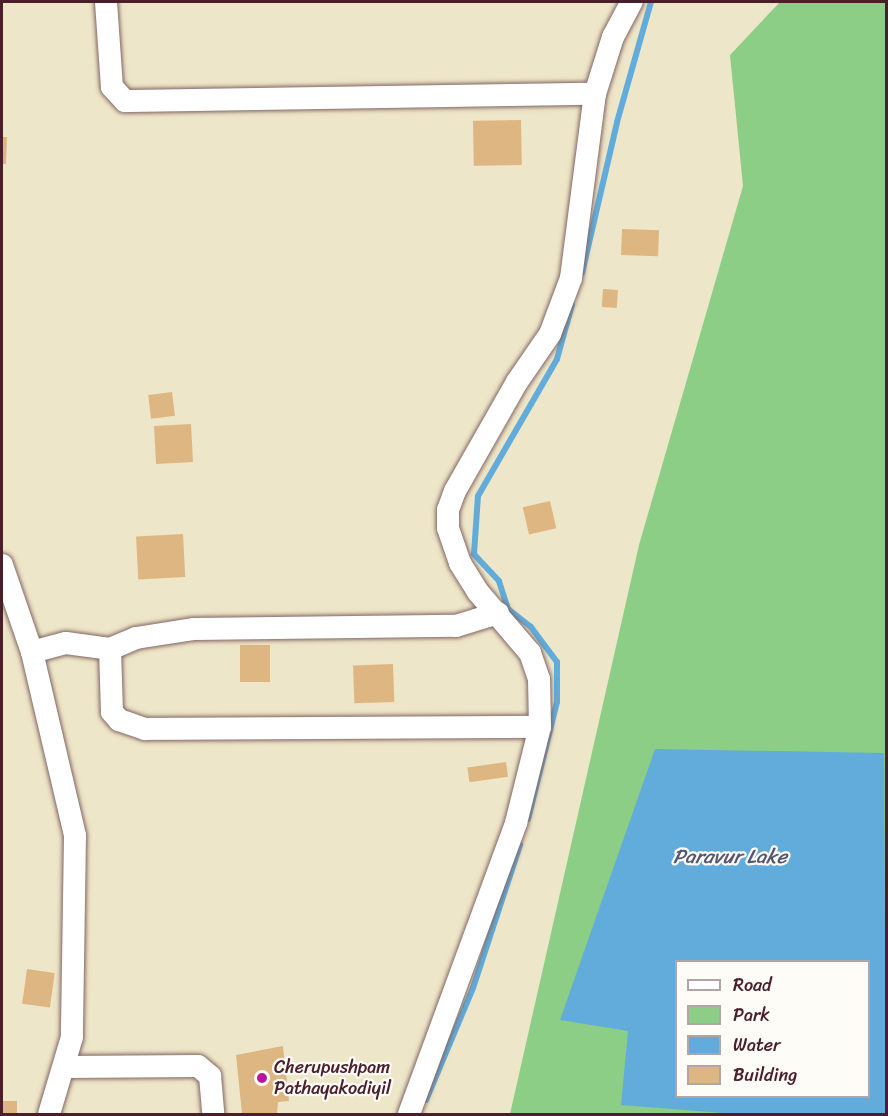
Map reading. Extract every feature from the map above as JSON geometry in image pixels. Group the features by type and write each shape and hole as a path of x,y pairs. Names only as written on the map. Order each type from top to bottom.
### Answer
{"street":[{"path":"106,2 112,87 125,101 595,94"},
{"path":"409,1114 516,823 540,727 539,679 530,653 478,592 456,554 447,528 448,510 454,491 517,381 550,334 571,278 595,94 613,37 632,2"},
{"path":"2,565 32,652 75,836 74,1006 66,1067 49,1114"},
{"path":"32,652 66,643 110,649 136,638 194,629 456,626 498,613"},
{"path":"110,649 112,712 119,720 145,729 540,727"},
{"path":"66,1067 198,1066 210,1076 213,1114"}],"green space":[{"path":"780,2 886,2 886,1114 510,1114 639,545 743,186 730,55"}],"water":[{"name":"Paravur Lake","path":"655,749 884,753 886,1114 736,1114 621,1105 628,1031 560,1020"}],"building":[{"path":"521,120 522,165 474,166 473,121"},
{"path":"2,137 7,137 6,164 2,164"},
{"path":"622,229 659,230 658,256 621,255"},
{"path":"603,289 618,290 617,308 602,307"},
{"path":"172,392 175,416 151,419 148,395"},
{"path":"191,424 193,462 156,464 154,426"},
{"path":"550,501 556,528 529,535 523,507"},
{"path":"183,534 185,577 138,579 136,536"},
{"path":"240,645 270,645 270,682 240,682"},
{"path":"393,664 394,702 354,703 353,665"},
{"path":"506,762 508,777 469,782 467,767"},
{"path":"27,969 55,973 50,1008 22,1004"},
{"name":"Cherupushpam Pathayakodiyil","path":"283,1046 289,1101 278,1102 277,1114 242,1114 236,1055"},
{"path":"2,1101 17,1101 17,1114 2,1114"}],"waterway":[{"path":"582,273 617,122 651,2"},
{"path":"528,819 557,702 557,662 531,627 508,609 499,581 474,554 478,496 557,359 572,305"},
{"path":"426,1100 473,988 520,845"}],"place":[{"name":"Cherupushpam Pathayakodiyil","path":"262,1078"}]}
